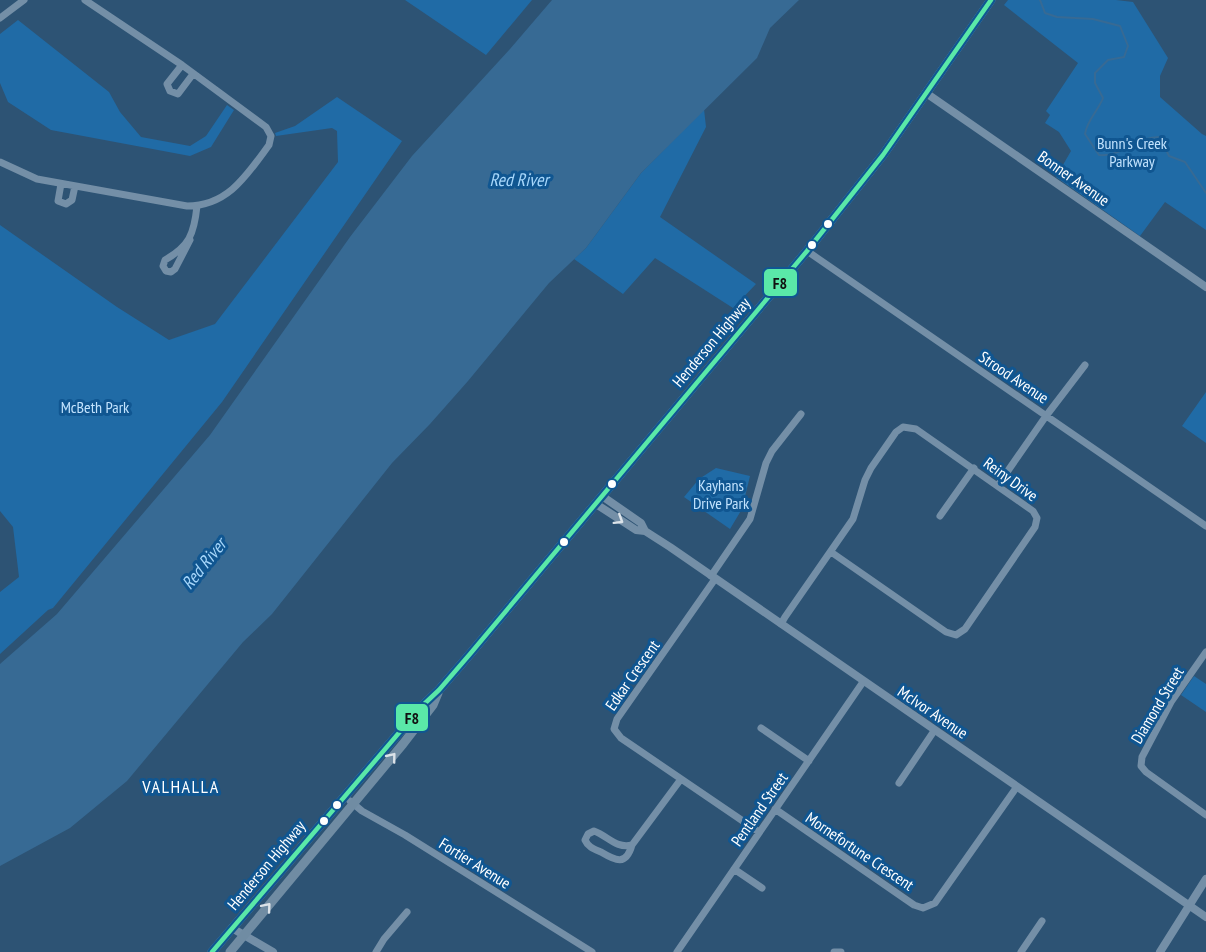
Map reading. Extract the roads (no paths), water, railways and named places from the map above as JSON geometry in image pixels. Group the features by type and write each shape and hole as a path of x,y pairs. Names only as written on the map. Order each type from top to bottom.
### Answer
{"main road":[{"name":"Henderson Highway","path":"212,952 421,707 439,690 807,251 883,155 991,0"},
{"name":"Henderson Highway","path":"230,952 354,804 433,705 439,690"}],"street":[{"path":"0,18 24,0"},
{"path":"0,162 28,176 61,184 197,207 219,200 234,190 269,145 271,136 267,127 182,65 85,0"},
{"path":"182,65 167,84 170,91 178,94 193,74"},
{"name":"Bonner Avenue","path":"926,93 1206,287"},
{"path":"61,184 58,201 62,204 72,200 75,186"},
{"path":"190,240 183,249 165,260 163,266 166,271 171,272 175,269 190,240 197,207"},
{"name":"Strood Avenue","path":"807,251 1206,526"},
{"path":"998,485 1046,416 1086,365"},
{"path":"713,577 750,519 766,462 801,414"},
{"name":"Reiny Drive","path":"781,624 856,513 865,480 871,468 896,432 903,427 916,429 974,468 1033,511 1037,518 1035,527 965,628 956,635 946,632 831,552"},
{"path":"940,516 974,468"},
{"name":"McIvor Avenue","path":"602,496 641,523 645,531"},
{"name":"McIvor Avenue","path":"596,504 636,530 645,531 713,577 1206,917"},
{"name":"Edkar Crescent","path":"713,577 615,723 614,729 621,738 759,832"},
{"name":"Diamond Street","path":"1206,652 1171,702 1142,757 1141,766 1146,772 1206,814"},
{"name":"Pentland Street","path":"677,952 863,682"},
{"path":"761,728 808,761"},
{"path":"898,783 934,731"},
{"path":"632,845 624,847 618,845 594,831 588,834 585,840 588,845 614,860 624,858 681,779"},
{"name":"Mornefortune Crescent","path":"775,809 914,905 923,908 934,903 1016,788"},
{"name":"Fortier Avenue","path":"344,796 592,952"},
{"path":"734,869 762,888"},
{"path":"1161,952 1206,879"},
{"path":"376,952 407,912"},
{"path":"1021,952 1042,921"},
{"path":"232,928 273,952"},
{"path":"834,952 841,952"}],"water":[{"name":"Red River","path":"552,0 799,0 770,28 757,58 641,173 586,248 549,283 468,381 392,463 272,614 243,642 127,781 70,828 0,866 0,664 57,614 210,435 350,237 412,156"}],"waterway":[{"path":"1040,0 1045,13 1057,17 1093,19 1120,26 1128,46 1124,57 1108,60 1095,73 1095,83 1103,98 1085,134 1099,155 1115,153 1143,140 1160,137 1169,156 1185,162 1206,193"}],"district":[{"name":"VALHALLA","path":"181,787"}],"park label":[{"name":"Bunn's Creek Parkway","path":"1132,152"},
{"name":"McBeth Park","path":"95,407"},
{"name":"Kayhans Drive Park","path":"721,494"}]}
